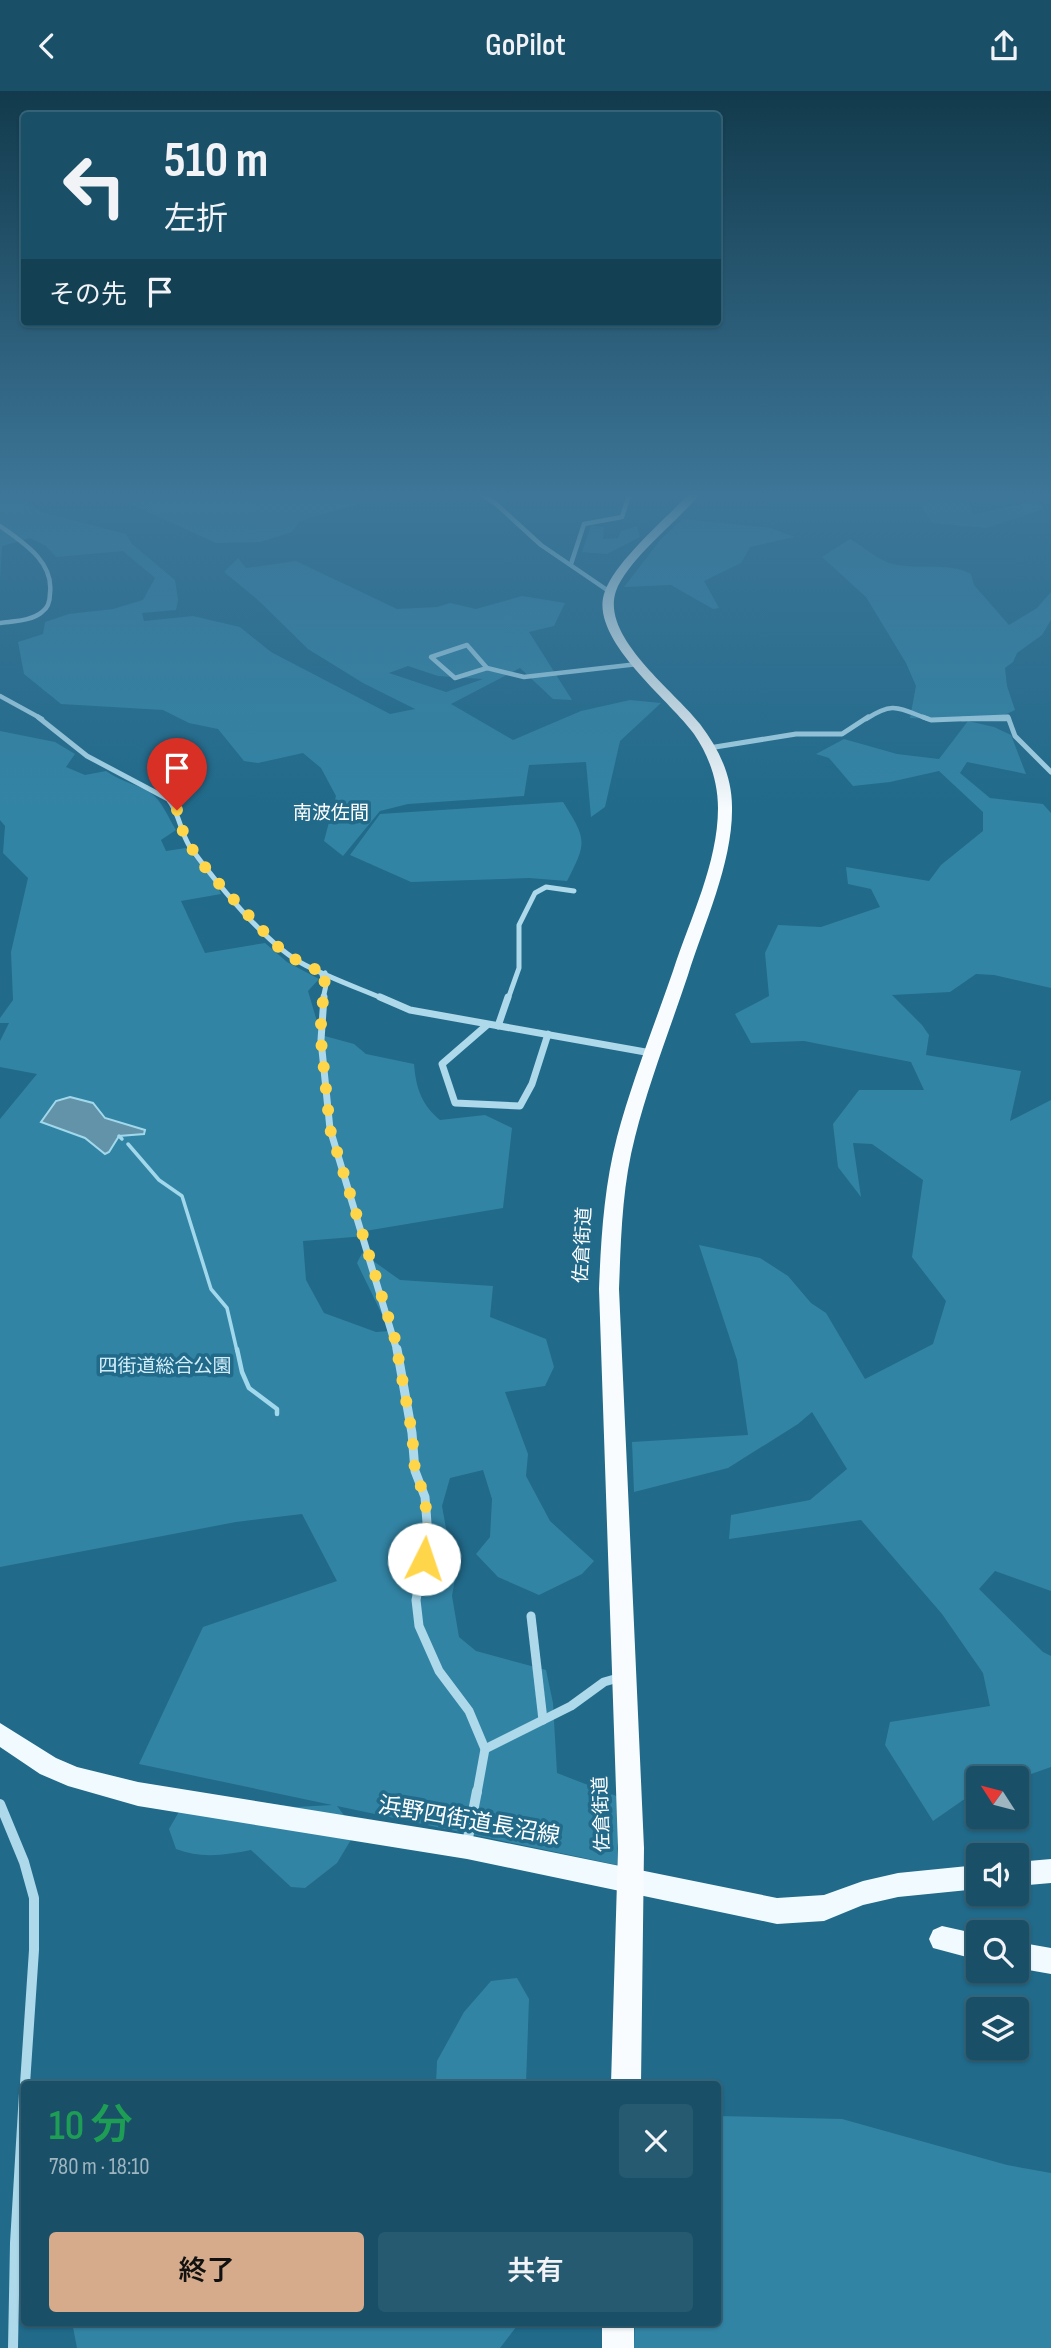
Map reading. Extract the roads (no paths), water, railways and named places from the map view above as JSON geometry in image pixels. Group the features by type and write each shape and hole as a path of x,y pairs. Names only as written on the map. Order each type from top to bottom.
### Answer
{"highway":[{"name":"佐倉街道","path":"609,600 611,622 639,663 686,715 709,748 723,785 724,836 626,1137 612,1211 612,1394 626,1676 632,1882 626,2081"},
{"path":"618,2326 618,2348"}],"main road":[{"name":"浜野四街道長沼線","path":"0,1734 48,1766 76,1778 138,1794 467,1847 777,1911 824,1907 898,1885 966,1878"},
{"path":"1029,1873 1051,1871"},
{"path":"942,1939 966,1944"},
{"path":"1029,1957 1051,1961"}],"street":[{"path":"0,623 32,617 43,612 50,600"},
{"path":"487,668 467,645 431,657 455,678 487,668 524,677 639,663"},
{"path":"0,697 41,719 86,756 168,799 177,810 185,839 210,874 281,950 304,965 410,1010 654,1054"},
{"path":"709,748 796,734 842,734 884,707 894,707 931,720 1008,717 1015,736 1051,772"},
{"path":"498,1026 519,968 519,925 535,893 546,887 574,891"},
{"path":"325,973 322,975 326,985 321,1012 321,1040 330,1129 395,1339 412,1433 415,1471 425,1497 427,1523 424,1559 416,1600 419,1626 439,1671 469,1711 485,1749 467,1847"},
{"path":"487,1025 442,1064 456,1103 520,1106 531,1084 548,1034"},
{"path":"531,1616 543,1720"},
{"path":"485,1749 571,1706 604,1682 626,1676"},
{"path":"0,1804 24,1862 34,1898 34,1950 25,2081"},
{"path":"13,2348 21,2143"}],"waterway":[{"path":"119,1136 122,1139"},
{"path":"128,1144 159,1180 182,1196 211,1289 227,1308 237,1351"},
{"path":"237,1349 249,1388 277,1409 277,1414"}],"district":[{"name":"南波佐間","path":"331,813"}],"park label":[{"name":"四街道総合公園","path":"165,1366"}]}
